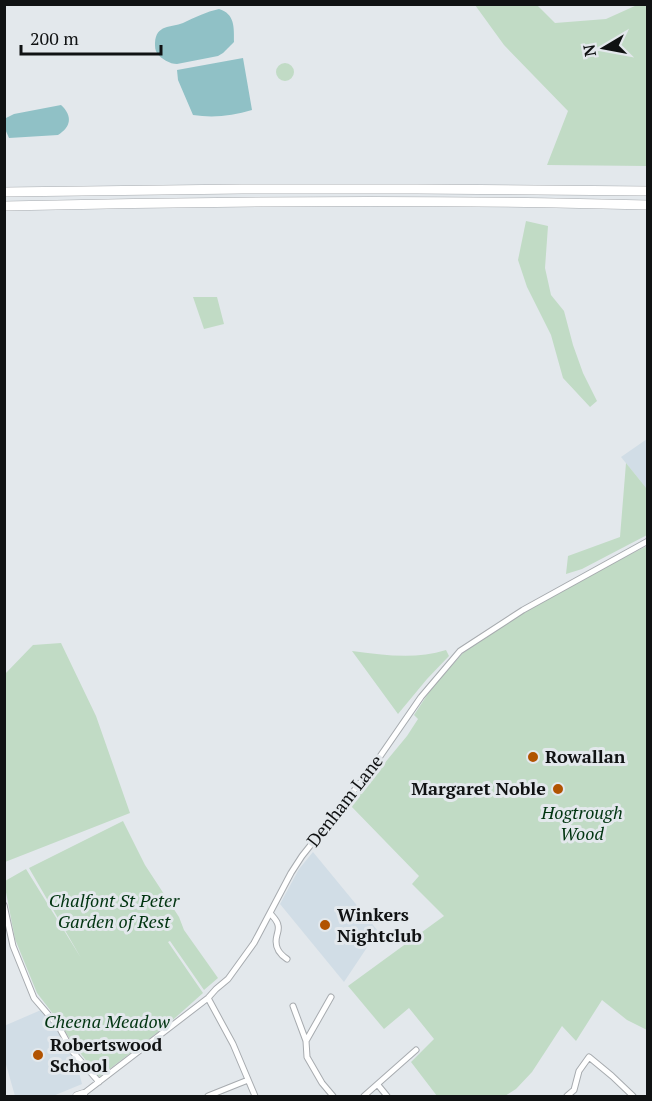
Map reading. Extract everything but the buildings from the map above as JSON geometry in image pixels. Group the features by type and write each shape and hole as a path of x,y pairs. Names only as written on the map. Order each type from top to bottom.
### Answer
{"highway":[{"path":"4,192 242,189 648,191"},
{"path":"4,206 245,202 648,205"}],"street":[{"name":"Denham Lane","path":"81,1096 208,998 228,979 254,943 302,856 372,768 421,697 460,651 523,610 648,541"},
{"path":"4,905 13,946 34,998 59,1027 72,1051 99,1082"},
{"path":"270,913 276,919 279,928 275,940 276,945 279,953 287,960"},
{"path":"306,1041 331,997"},
{"path":"208,998 255,1096"},
{"path":"293,1006 306,1041 307,1058 333,1096"},
{"path":"364,1096 416,1050"},
{"path":"567,1096 574,1090 579,1071 589,1057 633,1096"},
{"path":"208,1096 248,1080"},
{"path":"378,1085 387,1096"}],"shaded area":[{"path":"647,439 647,489 621,457"},
{"path":"313,852 378,931 344,982 280,904 299,869"},
{"name":"Robertswood School","path":"41,1010 45,1012 76,1061 82,1084 53,1096 15,1096 5,1061 4,1026"}],"green space":[{"path":"475,5 537,5 555,23 606,19 637,5 647,5 647,166 547,165 568,111 504,45"},
{"path":"281,63 289,63 294,68 292,79 281,81 276,76 276,68"},
{"path":"526,221 548,226 545,268 551,295 564,311 583,373 597,401 590,407 563,378 551,335 527,287 518,260"},
{"path":"193,297 217,297 224,324 204,329"},
{"path":"626,463 647,489 647,535 582,569 566,574 568,556 620,537"},
{"name":"Hogtrough Wood","path":"647,546 647,1030 627,1020 602,1000 576,1041 562,1026 532,1072 516,1089 505,1096 437,1096 411,1062 434,1039 409,1008 384,1029 348,986 444,916 412,884 419,876 350,805 407,736 418,719 414,715 431,689 463,653 511,621 511,616"},
{"path":"61,643 96,716 130,813 5,862 5,674 33,645"},
{"path":"446,650 449,656 398,714 352,651 411,656"},
{"path":"123,821 145,865 179,917 184,930 218,978 204,990 170,941 168,942 203,993 166,1026 99,1077 37,993 15,939 5,881 26,869 81,958 29,868"}],"water":[{"path":"219,9 228,14 233,26 234,42 223,53 177,64 166,61 157,53 156,37 161,30"},
{"path":"243,58 252,110 222,116 193,115 178,80 177,70"},
{"path":"61,105 69,121 66,128 58,135 9,138 5,129 6,118 14,114"}],"place":[{"name":"Rowallan","path":"533,757"},
{"name":"Margaret Noble","path":"558,789"},
{"name":"Winkers Nightclub","path":"325,925"},
{"name":"Robertswood School","path":"38,1055"}],"park label":[{"name":"Chalfont St Peter Garden of Rest","path":"114,911"},
{"name":"Cheena Meadow","path":"107,1022"}]}
